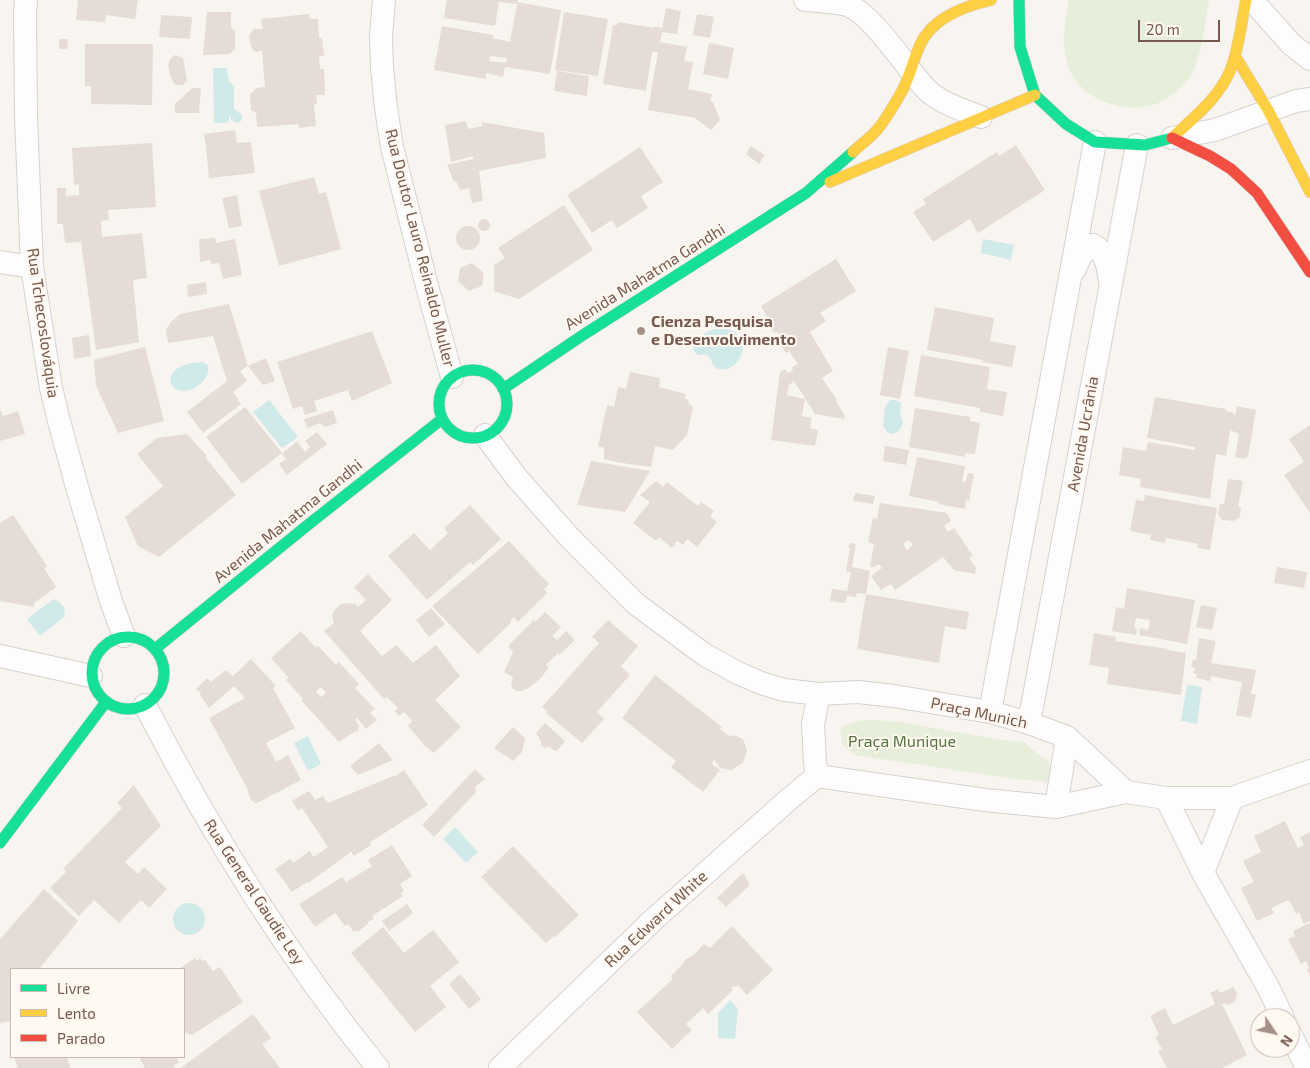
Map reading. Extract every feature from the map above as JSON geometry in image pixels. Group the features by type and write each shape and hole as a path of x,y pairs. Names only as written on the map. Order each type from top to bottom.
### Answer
{"street":[{"name":"Rua Tchecoslováquia","path":"26,0 26,117 32,267 59,421 105,582 124,636"},
{"name":"Rua Doutor Lauro Reinaldo Muller","path":"384,0 381,37 382,67 392,147 426,286 452,377"},
{"path":"805,0 848,3 871,22 927,90 959,109 981,117"},
{"path":"1019,0 1020,47 1035,95 1066,124 1095,142 1145,145 1215,130 1268,110 1296,101 1310,99"},
{"path":"1172,138 1212,98 1229,73 1246,0"},
{"path":"1252,0 1291,44 1310,59"},
{"name":"Avenida Mahatma Gandhi","path":"806,193 876,131 902,92 918,48 925,35 938,22 976,1"},
{"path":"1234,56 1268,110 1308,184"},
{"name":"Avenida Mahatma Gandhi","path":"503,389 583,335 806,193 1035,95"},
{"path":"1172,138 1210,156 1231,169 1257,193 1310,272"},
{"path":"990,712 1095,142"},
{"name":"Avenida Ucrânia","path":"1030,723 1137,145"},
{"path":"1069,284 1079,259 1086,248 1093,245 1098,248 1107,262 1110,287"},
{"path":"0,262 32,267"},
{"path":"476,370 484,372 492,376 503,389 506,397 505,412 498,426 485,435 477,438 460,436 453,432 442,419 439,400 444,387 452,377 459,373 476,370"},
{"name":"Avenida Mahatma Gandhi","path":"155,649 442,419"},
{"path":"485,435 516,476 570,538 636,604 705,655 738,673 784,690 819,694 813,724 815,762 818,776 985,800 1056,807 1126,792 1166,798 1232,798 1310,771"},
{"path":"124,636 138,638 144,640 155,649 162,660 164,673 162,686 155,697 145,705 133,709 121,709 106,702 98,695 93,686 91,676 93,662 100,650 110,641 124,636"},
{"path":"0,656 91,676"},
{"name":"Praça Munich","path":"819,694 858,692 894,696 990,712 1030,723 1067,737 1126,792"},
{"path":"0,843 106,702"},
{"name":"Rua General Gaudie Ley","path":"145,705 214,832 309,978 378,1068"},
{"path":"1056,807 1067,737"},
{"name":"Rua Edward White","path":"500,1068 652,921 788,800 818,776"},
{"path":"1166,798 1203,873 1278,1008"},
{"path":"1203,873 1232,798"},
{"path":"1300,1054 1307,1068"}],"green space":[{"path":"1069,0 1209,0 1200,51 1189,78 1173,94 1153,105 1128,107 1104,102 1093,96 1075,79 1066,59 1064,34"},
{"name":"Praça Munique","path":"873,720 900,722 1007,741 1023,742 1052,765 1056,783 1008,778 854,755 843,745 840,731 850,723"}],"water":[{"path":"213,68 227,68 229,82 234,86 234,109 242,115 242,120 238,123 231,120 229,116 229,120 226,123 214,123"},
{"path":"983,239 1014,245 1011,260 981,253"},
{"path":"721,328 731,330 742,341 741,356 732,367 725,369 716,368 709,356 698,355 693,350 703,334"},
{"path":"203,362 208,365 206,377 191,390 182,391 175,388 171,383 171,376 176,370 186,365"},
{"path":"269,400 298,437 282,448 253,412"},
{"path":"890,400 896,400 901,403 900,414 903,422 899,430 894,434 888,432 883,425 885,407"},
{"path":"54,599 65,609 64,617 40,636 27,619"},
{"path":"1187,685 1202,687 1197,724 1181,721"},
{"path":"308,736 321,764 308,771 294,743"},
{"path":"455,827 478,852 466,863 443,839"},
{"path":"189,903 195,904 200,908 204,913 204,925 200,930 195,934 189,935 183,934 178,930 174,925 173,919 174,913 178,908 183,904"},
{"path":"730,1000 738,1009 735,1039 718,1038 718,1013"}],"building":[{"path":"78,0 138,0 135,19 106,15 105,22 76,20"},
{"path":"447,0 518,0 517,2 561,10 550,74 505,67 503,77 486,73 486,79 434,70 442,26 493,35 493,38 510,42 517,4 499,2 495,26 444,18","holes":["490,56 507,58 506,63 489,61"]},
{"path":"666,8 681,11 677,34 662,32 660,42 687,47 684,61 693,62 688,89 712,94 710,101 713,102 720,120 711,130 695,118 648,110 658,52 652,52 646,91 603,84 613,25 617,25 618,22 662,28"},
{"path":"207,12 231,12 231,27 235,31 235,49 230,54 203,55"},
{"path":"564,12 608,19 598,76 555,70"},
{"path":"309,14 310,19 318,19 319,38 322,38 324,56 319,56 320,69 324,69 325,95 316,95 317,104 314,104 316,126 299,128 298,124 257,127 256,113 251,110 250,94 257,88 265,87 262,51 255,52 251,47 249,35 254,29 263,29 261,19"},
{"path":"697,14 714,17 710,38 693,35"},
{"path":"161,15 192,17 190,39 159,37"},
{"path":"59,39 68,39 67,49 59,49"},
{"path":"709,43 734,48 728,79 703,74"},
{"path":"85,44 153,44 152,105 91,104 91,86 85,86"},
{"path":"175,55 183,58 187,81 183,85 176,85 170,75 168,65 170,59"},
{"path":"557,71 589,76 587,96 554,91"},
{"path":"192,88 201,88 199,113 175,113 175,104"},
{"path":"466,121 468,129 482,126 482,122 544,133 546,158 479,171 483,201 472,203 469,188 460,190 456,181 454,182 447,165 473,159 473,156 451,162 445,125"},
{"path":"235,130 237,143 251,142 255,173 209,178 204,134"},
{"path":"152,143 156,207 108,210 109,220 101,221 102,237 142,233 147,278 133,280 139,342 96,350 81,242 65,243 63,224 57,224 57,188 66,188 66,196 79,195 79,184 74,185 72,148"},
{"path":"1016,145 1045,190 978,233 970,219 933,242 913,212 926,204 923,199 997,152 999,156"},
{"path":"751,146 765,155 759,164 746,154"},
{"path":"640,147 663,182 641,196 648,208 617,228 612,220 592,233 567,195"},
{"path":"314,177 319,194 326,192 341,249 279,266 259,191"},
{"path":"237,195 242,226 229,228 222,198"},
{"path":"564,205 593,250 519,299 494,291 494,265 505,258 498,248"},
{"path":"482,219 486,219 490,225 486,231 482,231 478,227 478,223"},
{"path":"468,226 476,230 480,238 476,246 468,250 460,246 456,238 460,230"},
{"path":"215,238 216,243 235,239 242,275 223,279 219,263 211,264 210,260 200,262 199,239"},
{"path":"836,259 856,291 820,313 826,321 810,332 833,371 822,378 837,400 845,416 844,419 815,414 794,381 789,385 787,395 805,399 802,416 812,418 810,428 818,430 815,446 771,440 780,372 785,369 788,373 793,370 792,367 798,364 789,351 786,353 781,346 785,345 777,332 774,333 765,319 768,318 761,306"},
{"path":"472,263 484,273 482,286 469,291 458,281 460,268"},
{"path":"206,282 207,294 188,297 187,285"},
{"path":"229,304 248,366 240,371 247,381 233,392 241,404 203,433 187,412 227,381 213,336 168,343 166,330 171,322 180,314"},
{"path":"935,307 994,318 990,341 1016,346 1012,367 927,350"},
{"path":"372,331 392,383 352,401 348,390 314,401 317,411 305,415 302,406 293,409 277,362"},
{"path":"89,335 91,356 74,359 72,338"},
{"path":"145,347 164,421 118,433 96,386 94,360"},
{"path":"888,347 909,351 900,399 880,395"},
{"path":"921,355 990,367 987,389 1007,392 1003,416 980,412 980,408 914,396"},
{"path":"266,358 275,381 263,385 248,366"},
{"path":"630,372 660,378 659,387 686,394 685,399 693,407 687,435 673,450 655,446 651,467 604,459 604,448 598,446 607,405 614,407 618,387 626,389"},
{"path":"1155,397 1226,409 1226,411 1233,412 1235,415 1237,406 1256,410 1248,457 1245,459 1235,457 1239,434 1230,430 1226,456 1216,454 1210,499 1140,487 1141,479 1119,475 1123,447 1146,451 1148,442 1195,450 1195,447 1147,438"},
{"path":"245,407 282,453 242,484 206,437"},
{"path":"915,408 970,417 970,421 980,423 975,454 965,453 965,457 909,447"},
{"path":"0,409 3,416 18,411 25,434 0,441"},
{"path":"333,410 337,423 325,427 320,423 307,428 304,419"},
{"path":"1310,425 1310,513 1284,475 1304,462 1289,439"},
{"path":"317,432 327,444 287,475 279,464 286,459 282,454 297,441 305,452 310,447 305,441"},
{"path":"187,434 207,456 205,457 236,495 159,557 138,546 125,517 163,486 137,454 157,438"},
{"path":"885,446 909,450 906,465 883,461"},
{"path":"917,457 965,466 962,481 966,482 968,473 974,474 969,501 966,500 965,509 909,496"},
{"path":"591,461 650,471 625,512 577,505"},
{"path":"1228,479 1243,481 1238,507 1241,507 1240,517 1233,521 1222,520 1218,514 1220,504 1224,504"},
{"path":"656,481 663,487 667,482 698,506 701,502 714,511 710,516 717,522 697,547 687,539 683,545 677,541 672,548 659,537 656,541 633,523 650,502 640,495"},
{"path":"855,493 875,496 873,504 853,501"},
{"path":"1145,495 1217,508 1210,550 1197,548 1198,544 1166,538 1165,543 1150,540 1151,535 1130,531 1136,500 1144,501"},
{"path":"880,503 947,513 951,521 944,526 948,532 954,528 973,556 969,558 976,568 975,574 954,570 943,557 895,590 891,584 881,590 871,576 882,568 879,564 870,567 874,544 868,542 873,518 877,519","holes":["909,540 913,545 907,550 903,544"]},
{"path":"470,505 501,539 473,565 470,562 427,600 388,556 414,533 430,550 448,533 444,528"},
{"path":"13,515 47,566 44,568 56,587 34,603 34,607 0,601 0,523"},
{"path":"509,541 549,584 544,589 547,593 518,622 514,617 510,621 511,623 478,654 432,606"},
{"path":"850,543 856,544 852,567 870,571 866,594 857,593 856,597 847,596 845,603 830,601 832,589 847,591 851,572 846,571"},
{"path":"1277,567 1307,572 1304,588 1274,583"},
{"path":"368,574 392,600 360,631 382,656 396,645 413,663 436,645 460,676 435,700 461,727 434,753 426,747 408,726 412,721 404,712 399,716 395,711 398,708 387,697 384,699 324,631 334,623 332,615 339,605 347,603 355,604 358,607 366,600 354,587"},
{"path":"1127,588 1195,600 1187,644 1139,635 1140,628 1148,630 1150,620 1136,618 1134,628 1137,629 1136,635 1112,631 1116,607 1124,609"},
{"path":"866,594 969,612 966,630 945,626 939,663 857,649"},
{"path":"1201,605 1217,608 1212,630 1196,627"},
{"path":"431,608 445,624 429,637 416,620"},
{"path":"545,612 561,627 552,636 557,640 566,631 575,640 546,665 549,667 541,678 530,687 517,691 511,685 513,677 504,672 513,652 509,645 534,620 535,622"},
{"path":"608,620 638,646 621,666 630,675 597,712 604,719 582,743 546,713 547,711 542,707 599,643 592,637"},
{"path":"301,631 316,648 318,646 336,665 339,662 359,684 355,688 375,709 370,713 377,720 366,729 357,718 355,720 359,725 358,731 339,742 301,700 303,699 286,680 289,678 271,658","holes":["320,687 325,691 325,694 321,697 316,692"]},
{"path":"1094,633 1116,637 1115,641 1186,653 1181,695 1107,684 1109,668 1089,665"},
{"path":"1199,638 1216,641 1211,663 1256,670 1251,694 1256,695 1251,718 1236,715 1242,682 1211,676 1210,681 1196,678 1197,674 1193,673 1195,668 1191,667 1193,660 1196,660"},
{"path":"251,659 276,686 273,688 295,728 266,743 276,762 288,755 301,780 255,804 254,800 252,802 249,792 209,718 245,698 234,686 209,708 200,695 201,693 196,689 207,678 211,682 226,670 233,676"},
{"path":"655,675 722,727 720,729 731,737 734,735 743,739 747,750 743,763 731,770 720,768 714,759 712,764 720,770 703,792 671,767 676,761 622,718"},
{"path":"545,723 565,741 557,751 549,746 545,748 541,745 541,741 536,733"},
{"path":"513,727 525,738 522,752 513,761 494,748"},
{"path":"379,743 393,760 358,775 350,766"},
{"path":"475,769 485,779 475,787 476,792 434,837 422,825"},
{"path":"404,770 428,805 369,843 371,845 354,856 351,852 308,883 292,892 275,869 290,859 293,863 310,851 313,857 328,847 302,808 298,810 292,801 309,791 315,800 323,796 328,803 394,777"},
{"path":"134,785 161,826 125,862 138,874 144,867 167,889 149,908 141,900 119,923 94,900 79,916 50,888 66,872 63,869 122,808 117,803"},
{"path":"1285,821 1298,848 1304,845 1300,837 1310,832 1310,921 1304,924 1299,912 1296,914 1289,900 1271,908 1274,913 1257,921 1241,888 1254,882 1243,861 1261,852 1254,836"},
{"path":"392,845 412,876 400,884 404,891 401,893 403,896 372,916 374,919 359,931 353,931 348,924 345,926 335,913 315,927 299,904 342,877 346,882 372,866 368,860"},
{"path":"513,846 579,915 546,943 481,877"},
{"path":"743,873 750,885 726,907 717,898"},
{"path":"44,889 78,921 40,968 10,968 10,1021 0,1023 0,939"},
{"path":"407,904 413,913 389,931 382,921"},
{"path":"1310,923 1310,976 1306,961 1301,964 1288,939 1295,936 1293,931"},
{"path":"732,926 773,970 747,995 739,986 731,987 733,990 708,1014 703,1008 686,1024 692,1030 672,1049 637,1012 673,979 671,976 686,959 695,954 704,944 710,948"},
{"path":"383,927 404,953 433,930 459,962 430,986 446,1007 415,1032 351,953"},
{"path":"195,958 197,961 200,958 202,961 205,960 213,971 220,967 243,1002 192,1035 185,1032 185,968 180,968"},
{"path":"460,974 481,999 469,1009 449,984"},
{"path":"1233,987 1237,993 1234,1002 1227,1005 1226,1003 1222,1004 1247,1055 1222,1068 1167,1068 1158,1051 1162,1049 1155,1037 1159,1035 1150,1016 1165,1008 1173,1025 1215,1004 1210,993 1218,989 1220,993"},
{"path":"253,1014 271,1038 262,1044 280,1068 181,1068"},
{"path":"14,1058 67,1058 70,1068 18,1068"},
{"path":"140,1058 177,1058 179,1062 173,1066 175,1068 145,1068"}],"traffic: fast":[{"path":"1019,0 1020,47 1035,95 1066,124 1095,142 1145,145 1172,138"},
{"path":"503,389 583,335 806,193 853,152"},
{"path":"473,370 486,373 497,380 504,391 507,404 504,417 497,428 486,435 473,438 460,435 449,428 442,417 439,404 442,391 449,380 460,373 473,370"},
{"path":"155,649 442,419"},
{"path":"135,637 154,647 162,659 164,673 162,687 154,699 142,707 121,709 102,699 94,687 92,666 102,647 114,639 135,637"},
{"path":"0,843 106,702"}],"traffic: slow":[{"path":"853,152 876,131 889,113 904,88 923,39 930,30 938,22 958,11 991,0"},
{"path":"1172,138 1204,108 1225,81 1236,54 1246,0"},
{"path":"1235,56 1268,110 1310,192"},
{"path":"830,182 1035,95"}],"traffic: jam":[{"path":"1172,138 1210,156 1231,169 1257,193 1310,272"}],"place":[{"name":"Cienza Pesquisa e Desenvolvimento","path":"641,331"}]}
